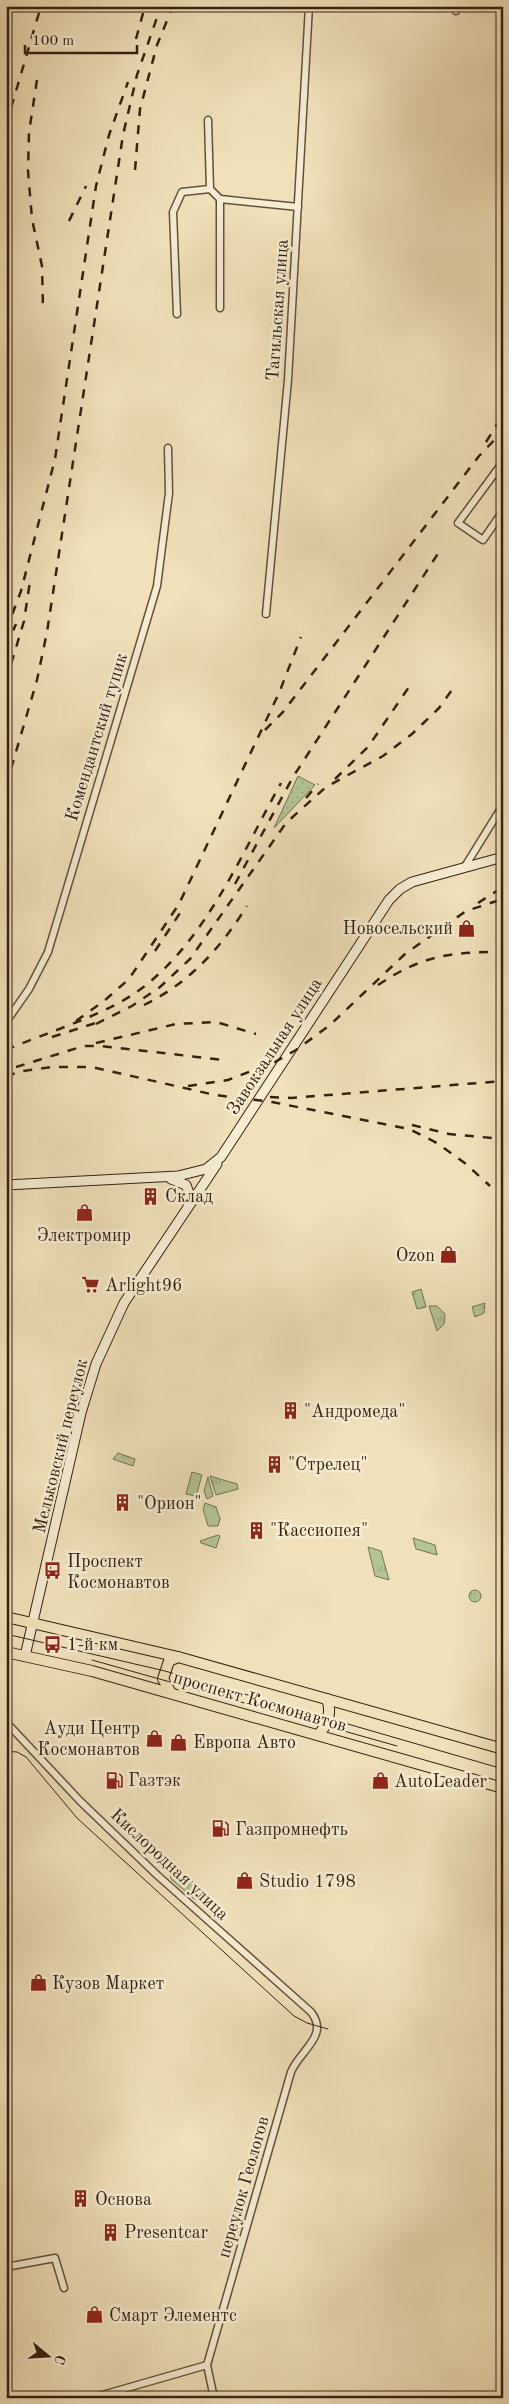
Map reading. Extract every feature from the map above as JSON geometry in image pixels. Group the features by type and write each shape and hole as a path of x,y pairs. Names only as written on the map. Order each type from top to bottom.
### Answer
{"main road":[{"name":"Завокзальная улица","path":"6,1185 163,1178 206,1170 222,1157 389,900 400,889 412,882 503,857"},
{"name":"Мельковский переулок","path":"25,1656 79,1422 96,1364 124,1303 222,1157"},
{"path":"163,1178 178,1180 188,1188 189,1201 184,1216"},
{"name":"проспект Космонавтов","path":"6,1618 178,1657 503,1749"},
{"name":"проспект Космонавтов","path":"6,1652 92,1671 503,1788"},
{"path":"171,1693 163,1679 169,1661 178,1657"},
{"path":"318,1734 326,1726 329,1719 330,1706 327,1699"}],"street":[{"name":"Тагильская улица","path":"266,614 288,380 309,6"},
{"path":"208,120 210,189 220,199 298,207"},
{"path":"177,314 173,212 182,192 210,189"},
{"path":"220,199 220,308"},
{"name":"Комендантский тупик","path":"6,1022 29,989 48,952 157,586 169,493 168,448"},
{"path":"503,462 458,523 483,540 503,512"},
{"path":"463,869 503,805"},
{"name":"Кислородная улица","path":"6,1722 80,1801 157,1875 311,2012 316,2023"},
{"name":"переулок Геологов","path":"207,2365 291,2072 300,2055 316,2039 316,2023"},
{"path":"6,2267 55,2258 64,2288"},
{"path":"92,2398 207,2365 214,2398"}],"green space":[{"path":"298,776 315,785 274,828"},
{"path":"421,1289 426,1307 417,1309 412,1292"},
{"path":"485,1303 484,1313 475,1317 472,1307"},
{"path":"429,1306 437,1306 445,1314 444,1324 437,1331"},
{"path":"118,1453 135,1459 133,1466 113,1459"},
{"path":"192,1472 202,1475 196,1496 186,1494"},
{"path":"210,1476 237,1484 238,1489 216,1495"},
{"path":"208,1477 213,1496 207,1499 204,1491"},
{"path":"205,1503 216,1507 220,1519 218,1526 208,1526 203,1509"},
{"path":"220,1536 216,1548 200,1541"},
{"path":"413,1538 435,1545 437,1555 416,1549"},
{"path":"368,1547 381,1551 389,1580 375,1576"},
{"path":"473,1590 477,1590 481,1596 477,1602 473,1602 469,1598 469,1594"},
{"path":"175,1866 202,1890 204,1894 202,1899 194,1899 171,1879 170,1871"}],"tram line":[{"path":"6,1634 165,1671 503,1769"},
{"path":"92,1660 397,1746"},
{"path":"6,1751 17,1752 26,1757 77,1818 294,2016 307,2023 328,2029"}],"railway":[{"path":"6,125 41,6"},
{"path":"136,39 145,6"},
{"path":"6,786 37,680 47,632 123,135 137,75 161,6"},
{"path":"135,170 140,109 157,45 173,6"},
{"path":"37,80 29,132 28,171 32,219 42,266 43,308"},
{"path":"6,631 21,591 55,459 96,186 109,135 128,82"},
{"path":"69,221 86,186"},
{"path":"486,442 503,415"},
{"path":"265,730 283,712 479,456 503,431"},
{"path":"235,884 293,777 439,552"},
{"path":"6,681 24,621 30,581"},
{"path":"6,647 16,624"},
{"path":"76,1021 104,1001 129,979 179,904 279,693 301,637"},
{"path":"335,779 368,747 411,684"},
{"path":"96,1024 132,1006 160,987 190,959 286,823 326,787 383,756 412,734 439,708 454,687"},
{"path":"6,1050 109,1008 138,991 162,971 183,948 220,895 281,783"},
{"path":"306,798 318,784"},
{"path":"478,903 503,887"},
{"path":"188,1086 228,1080 275,1062 296,1050 330,1025 405,954 466,911 503,899"},
{"path":"144,1005 175,986 202,963 226,937 247,906"},
{"path":"155,951 182,910"},
{"path":"378,985 409,967 438,957 467,953 503,952"},
{"path":"52,1037 102,1021"},
{"path":"96,1043 176,1024 216,1022 256,1034"},
{"path":"16,1067 84,1046 101,1046 224,1060"},
{"path":"6,1076 23,1071 51,1067 92,1067 215,1095 272,1102 409,1129 437,1143 466,1164 490,1186"},
{"path":"270,1097 291,1098 503,1081"},
{"path":"412,1125 449,1134 503,1139"}],"place":[{"name":"Новосельский","path":"467,928"},
{"name":"Склад","path":"151,1196"},
{"name":"Электромир","path":"84,1212"},
{"name":"Ozon","path":"449,1255"},
{"name":"Arlight96","path":"91,1285"},
{"name":"\"Андромеда\"","path":"290,1411"},
{"name":"\"Стрелец\"","path":"274,1464"},
{"name":"\"Орион\"","path":"123,1503"},
{"name":"\"Кассиопея\"","path":"256,1530"},
{"name":"Проспект Космонавтов","path":"53,1571"},
{"name":"1-й км","path":"53,1644"},
{"name":"Ауди Центр Космонавтов","path":"154,1738"},
{"name":"Европа Авто","path":"179,1742"},
{"name":"Газтэк","path":"114,1780"},
{"name":"AutoLeader","path":"380,1781"},
{"name":"Газпромнефть","path":"221,1829"},
{"name":"Studio 1798","path":"245,1881"},
{"name":"Кузов Маркет","path":"38,1983"},
{"name":"Основа","path":"81,2199"},
{"name":"Presentcar","path":"110,2232"},
{"name":"Смарт Элементс","path":"95,2315"}]}
